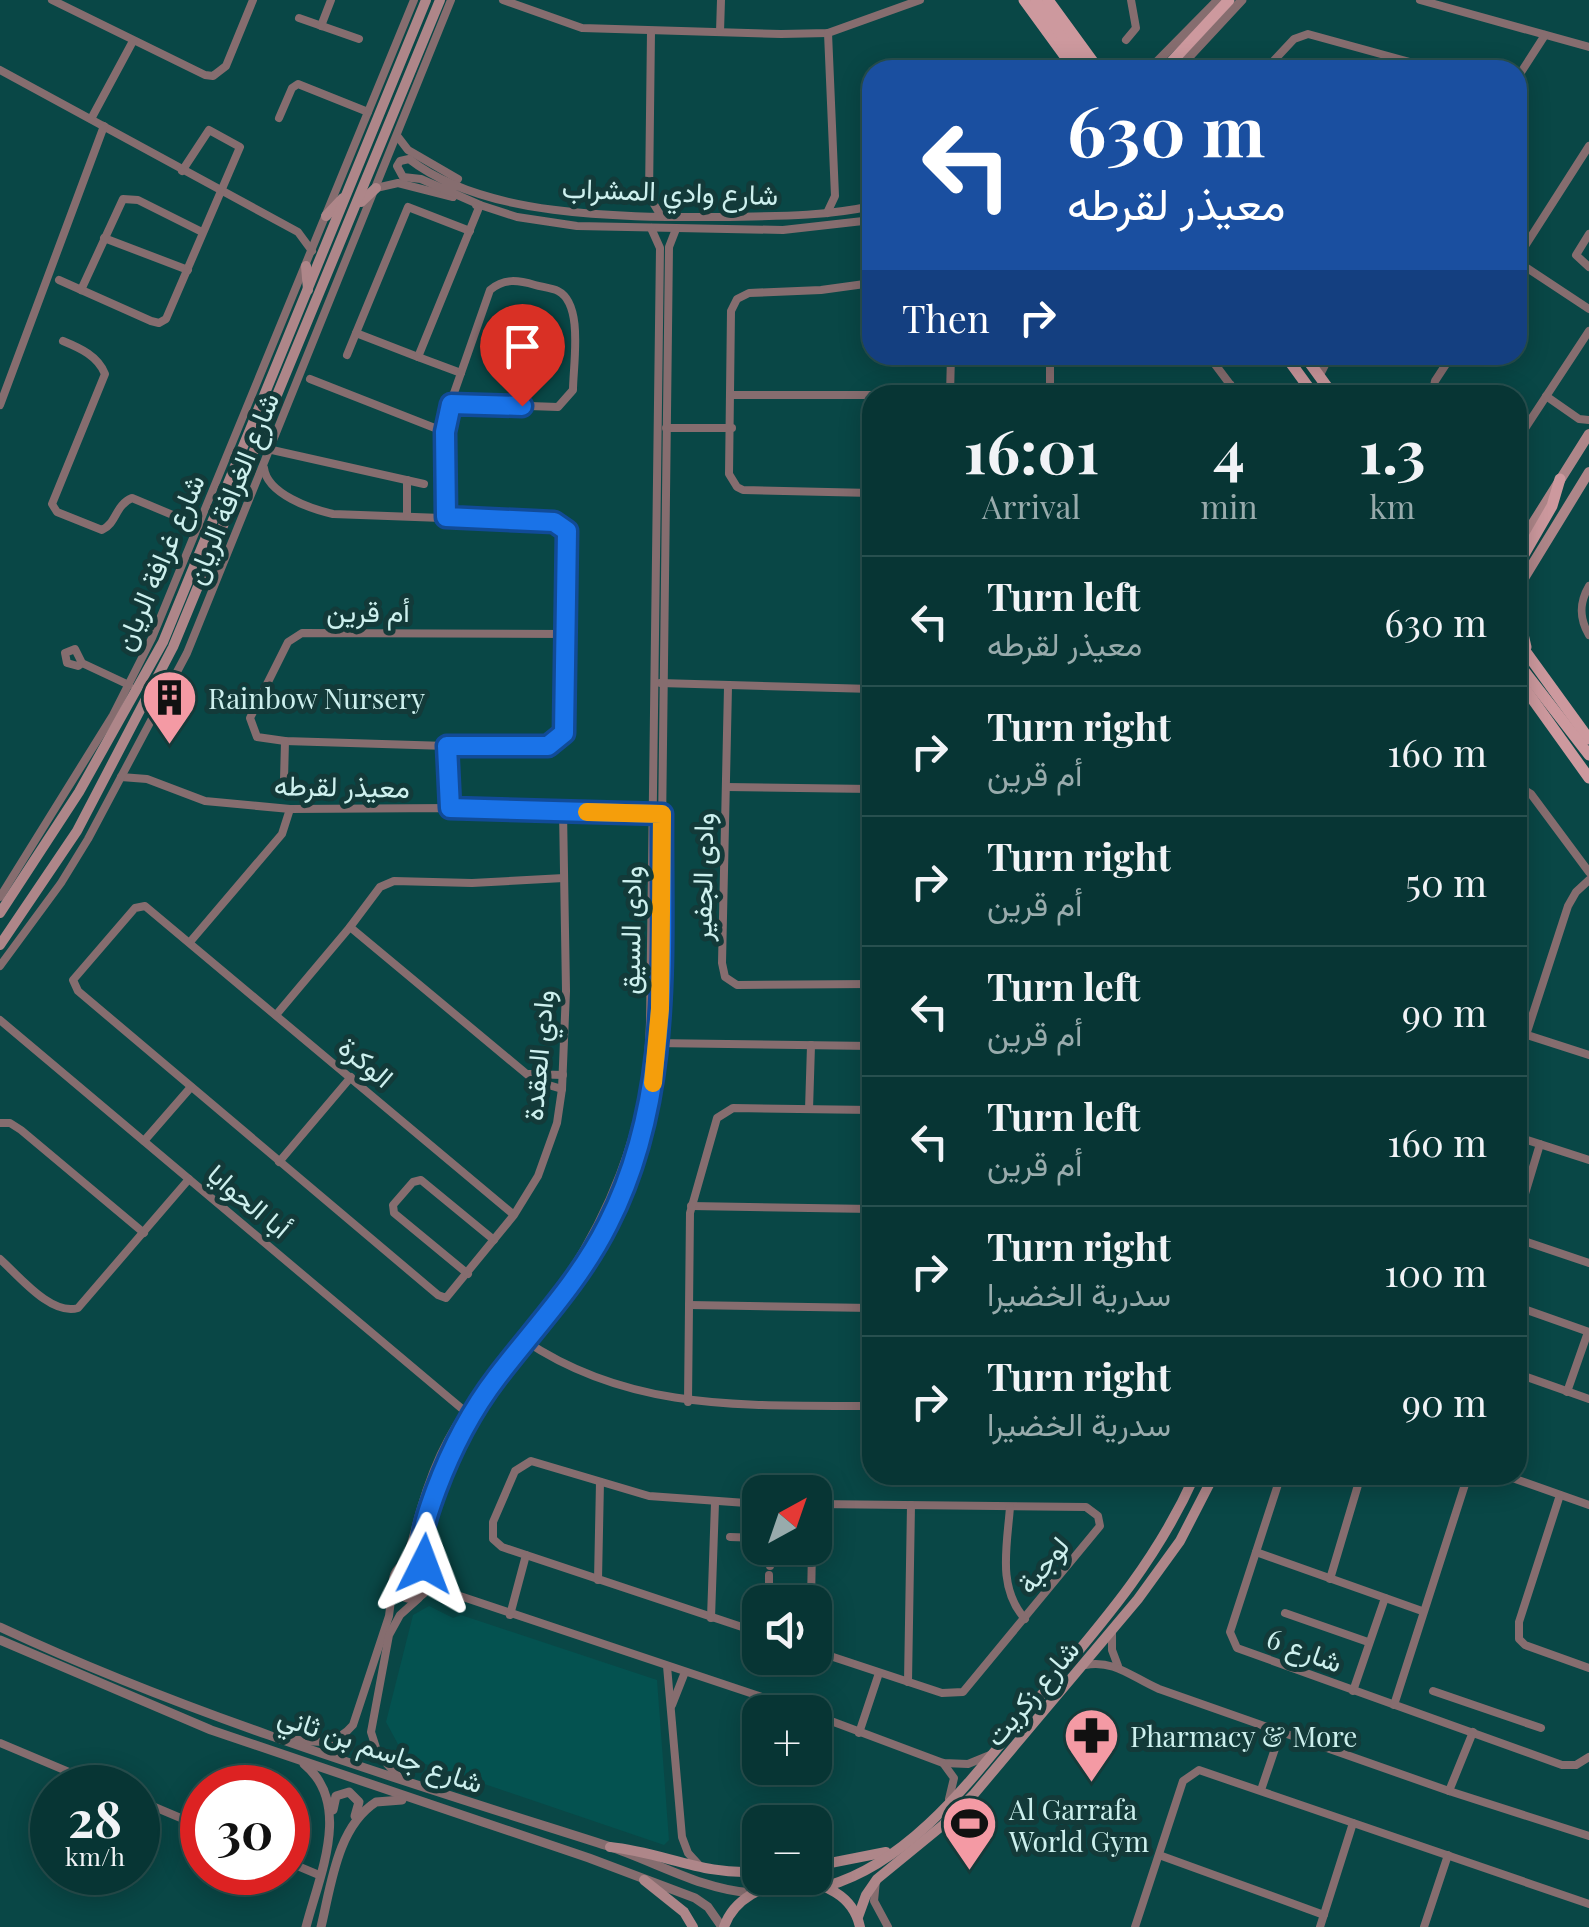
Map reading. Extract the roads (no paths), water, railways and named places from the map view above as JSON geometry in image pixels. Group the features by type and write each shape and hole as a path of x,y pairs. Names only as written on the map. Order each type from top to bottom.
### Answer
{"main road":[{"name":"شارع الغرافة الريان","path":"0,913 70,807 163,642 426,0"},
{"name":"شارع الغرافة الريان","path":"0,945 50,874 92,804 198,592 440,0"},
{"path":"1024,0 1068,60"},
{"path":"1036,0 1080,60"},
{"path":"1048,0 1093,60"},
{"path":"1173,60 1229,0"},
{"path":"394,110 403,124"},
{"path":"356,206 376,188"},
{"path":"324,221 350,190"},
{"path":"306,266 308,292"},
{"path":"1312,365 1326,385"},
{"path":"1527,532 1588,435"},
{"path":"1527,573 1589,472"},
{"path":"1527,549 1552,506 1560,479"},
{"path":"1527,665 1589,739"},
{"path":"1527,666 1589,756"},
{"path":"1527,692 1589,778"},
{"path":"134,723 142,738"},
{"path":"92,804 110,797"},
{"name":"شارع زكريت","path":"832,1884 856,1876 896,1850 947,1804 1131,1588 1191,1485"},
{"name":"شارع زكريت","path":"859,1922 866,1895 876,1879 974,1794 1112,1631 1180,1541 1209,1485"},
{"path":"610,1847 710,1871 742,1872"},
{"path":"832,1863 896,1850"},
{"path":"644,1880 684,1912 694,1927"},
{"path":"832,1889 849,1900 859,1922"},
{"path":"722,1927 734,1906 750,1895"}],"street":[{"path":"52,0 213,76 226,66 254,0"},
{"path":"321,26 331,0"},
{"path":"298,232 308,232 324,221 414,0"},
{"name":"شارع الغرافة الريان","path":"0,966 60,883 187,653 451,0"},
{"path":"502,0 582,28 828,33 920,0"},
{"path":"720,32 721,0"},
{"path":"1126,40 1136,28 1131,0"},
{"path":"1158,60 1218,0"},
{"path":"1186,60 1242,0"},
{"path":"1420,0 1589,45"},
{"path":"298,18 359,39"},
{"path":"651,31 649,196 661,216"},
{"path":"827,214 836,196 828,33"},
{"path":"1274,60 1294,39 1308,34 1388,60"},
{"path":"1527,63 1545,35"},
{"path":"91,118 133,41"},
{"path":"0,70 298,232 312,251"},
{"path":"279,118 292,88 298,84 368,112"},
{"path":"0,405 104,126"},
{"path":"58,280 159,324 171,312 218,190 240,149 237,143 214,130 202,135 182,171"},
{"path":"398,137 413,154 493,196"},
{"path":"1527,245 1589,146"},
{"name":"شارع وادي المشراب","path":"480,205 421,179 403,177 398,173 398,163 410,159 428,172 493,196 572,212 634,216 827,214 862,208"},
{"name":"شارع وادي المشراب","path":"376,188 398,183 557,224 783,230 862,221"},
{"path":"634,216 649,196"},
{"path":"836,196 848,211"},
{"path":"82,290 119,202 131,198 202,232"},
{"path":"418,357 480,205"},
{"path":"346,356 408,207 470,231"},
{"name":"شارع غرافة الريان","path":"0,897 62,801 129,685 324,221"},
{"name":"وادى السيق","path":"651,228 660,244 663,428"},
{"name":"وادى السيق","path":"399,1568 411,1546 439,1459 581,1254 617,1184 638,1116 654,1043 663,428 669,247 676,229"},
{"path":"1589,234 1576,255 1589,266"},
{"path":"104,238 188,270"},
{"path":"1527,265 1589,309"},
{"path":"446,517 445,432 451,404 490,290 500,282 519,280 560,291 575,314 573,390 569,398 558,407 451,404"},
{"path":"862,284 749,293 737,300 731,312 729,474 736,487 743,490 862,493"},
{"path":"1527,425 1589,331"},
{"path":"356,333 461,374"},
{"path":"63,341 83,349 105,374 52,504 57,512 102,530 112,525 123,502 132,498 199,526"},
{"path":"1320,377 1325,365"},
{"path":"310,379 445,432"},
{"path":"731,395 862,395"},
{"path":"1546,396 1584,420 1588,435"},
{"path":"663,428 732,428"},
{"path":"272,450 424,484"},
{"path":"264,468 266,479 274,487 333,514 562,525 567,531 564,733 558,740 548,746 285,741 284,780"},
{"path":"406,480 407,516"},
{"path":"254,493 274,487"},
{"path":"1589,586 1580,608 1589,635"},
{"name":"أم قرين","path":"285,741 257,737 250,718 288,642 302,633 566,634"},
{"path":"82,663 129,685"},
{"path":"659,683 728,688 862,688"},
{"name":"وادى الجفير","path":"728,688 722,963 725,977 738,985 862,984"},
{"path":"447,746 450,808"},
{"name":"معيذر لقرطه","path":"131,760 147,779"},
{"name":"معيذر لقرطه","path":"121,777 147,779 205,801 290,809 450,808 658,814"},
{"path":"726,787 862,789"},
{"path":"1527,791 1589,872"},
{"path":"190,942 282,834 290,809"},
{"name":"وادي العقدة","path":"468,1274 514,1215 538,1176 557,1123 563,1075 563,811"},
{"path":"276,1015 380,887 394,881 472,883 564,878"},
{"path":"1527,1019 1568,906 1589,880"},
{"name":"الوكرة","path":"191,1088 73,984 75,976 136,908 145,906 190,942 514,1215"},
{"path":"350,928 544,1086 562,1089"},
{"name":"أبا الحوايا","path":"0,1020 468,1413"},
{"path":"1527,1035 1589,1056"},
{"path":"654,1043 862,1046"},
{"path":"809,1109 810,1045"},
{"path":"529,1074 563,1075"},
{"path":"279,1162 351,1076"},
{"path":"144,1141 191,1088 438,1295 449,1296 468,1274 394,1213 396,1202 412,1182 421,1180 494,1240"},
{"path":"688,1402 692,1206 714,1124 721,1113 733,1108 862,1110"},
{"path":"0,1123 16,1126 144,1233"},
{"path":"1527,1140 1589,1160"},
{"path":"1527,1187 1540,1144"},
{"path":"0,1259 55,1306 73,1310 86,1302 190,1179"},
{"path":"692,1206 862,1209"},
{"path":"1527,1243 1589,1263"},
{"path":"689,1305 862,1308"},
{"path":"1527,1310 1589,1332 1567,1392"},
{"path":"523,1339 570,1366 688,1402 862,1406"},
{"path":"1527,1377 1589,1399"},
{"name":"وادى السيق","path":"428,1573 422,1548 426,1516 468,1413"},
{"path":"742,1504 649,1496 535,1462 518,1467 493,1522 492,1533 497,1544 742,1628"},
{"path":"598,1580 600,1482"},
{"path":"1527,1483 1589,1504"},
{"name":"شارع 6","path":"1277,1485 1230,1632 1232,1641 1246,1652 1569,1766 1589,1757"},
{"path":"1330,1579 1359,1485"},
{"path":"1394,1704 1465,1485"},
{"path":"1560,1495 1518,1633 1525,1645 1589,1668"},
{"path":"712,1618 715,1503"},
{"name":"لوجبة","path":"832,1504 1086,1507 1100,1521 1095,1536 963,1692 949,1695 832,1658"},
{"path":"908,1682 912,1505"},
{"path":"1010,1507 1006,1584 1012,1603 1025,1620"},
{"path":"730,1537 742,1537"},
{"path":"1256,1552 1422,1611"},
{"path":"510,1614 526,1555"},
{"path":"284,1738 329,1742 353,1725 389,1616 399,1568 411,1563 446,1591"},
{"path":"406,1780 382,1761 371,1732 389,1635 400,1615 429,1586 428,1573"},
{"path":"393,1584 400,1596 409,1599 446,1591 756,1695"},
{"path":"1353,1690 1382,1597"},
{"path":"1284,1612 1368,1642"},
{"name":"شارع جاسم بن ثاني","path":"0,1627 155,1692 610,1847 710,1885 742,1892"},
{"path":"1112,1631 1112,1650 1118,1666"},
{"name":"شارع جاسم بن ثاني","path":"0,1640 195,1724 695,1898 708,1906 722,1927"},
{"path":"1084,1665 1100,1662 1118,1666 1159,1688 1449,1791 1589,1836"},
{"path":"667,1666 682,1836 691,1858 710,1871"},
{"path":"672,1705 686,1672"},
{"path":"859,1733 879,1673"},
{"path":"1434,1692 1541,1728"},
{"path":"1449,1791 1488,1710"},
{"path":"832,1723 943,1762 968,1764 992,1753"},
{"path":"1261,1790 1280,1731"},
{"path":"0,1743 52,1765"},
{"path":"298,1760 325,1788 330,1824"},
{"path":"943,1762 954,1783 947,1804"},
{"path":"1136,1927 1183,1781 1189,1774 1208,1771 1589,1904"},
{"path":"306,1927 336,1796 353,1793 359,1806 336,1865 321,1927"},
{"path":"350,1833 365,1810 382,1800 428,1804"},
{"path":"1320,1927 1353,1823"},
{"path":"666,1859 676,1851 682,1836"},
{"path":"1159,1855 1324,1915"},
{"path":"1424,1927 1448,1855"},
{"path":"310,1871 319,1875"},
{"path":"876,1879 874,1901 888,1927"}],"place":[{"name":"Rainbow Nursery","path":"169,746"},
{"name":"Pharmacy & More","path":"1091,1784"},
{"name":"Al Garrafa World Gym","path":"970,1873"}]}
